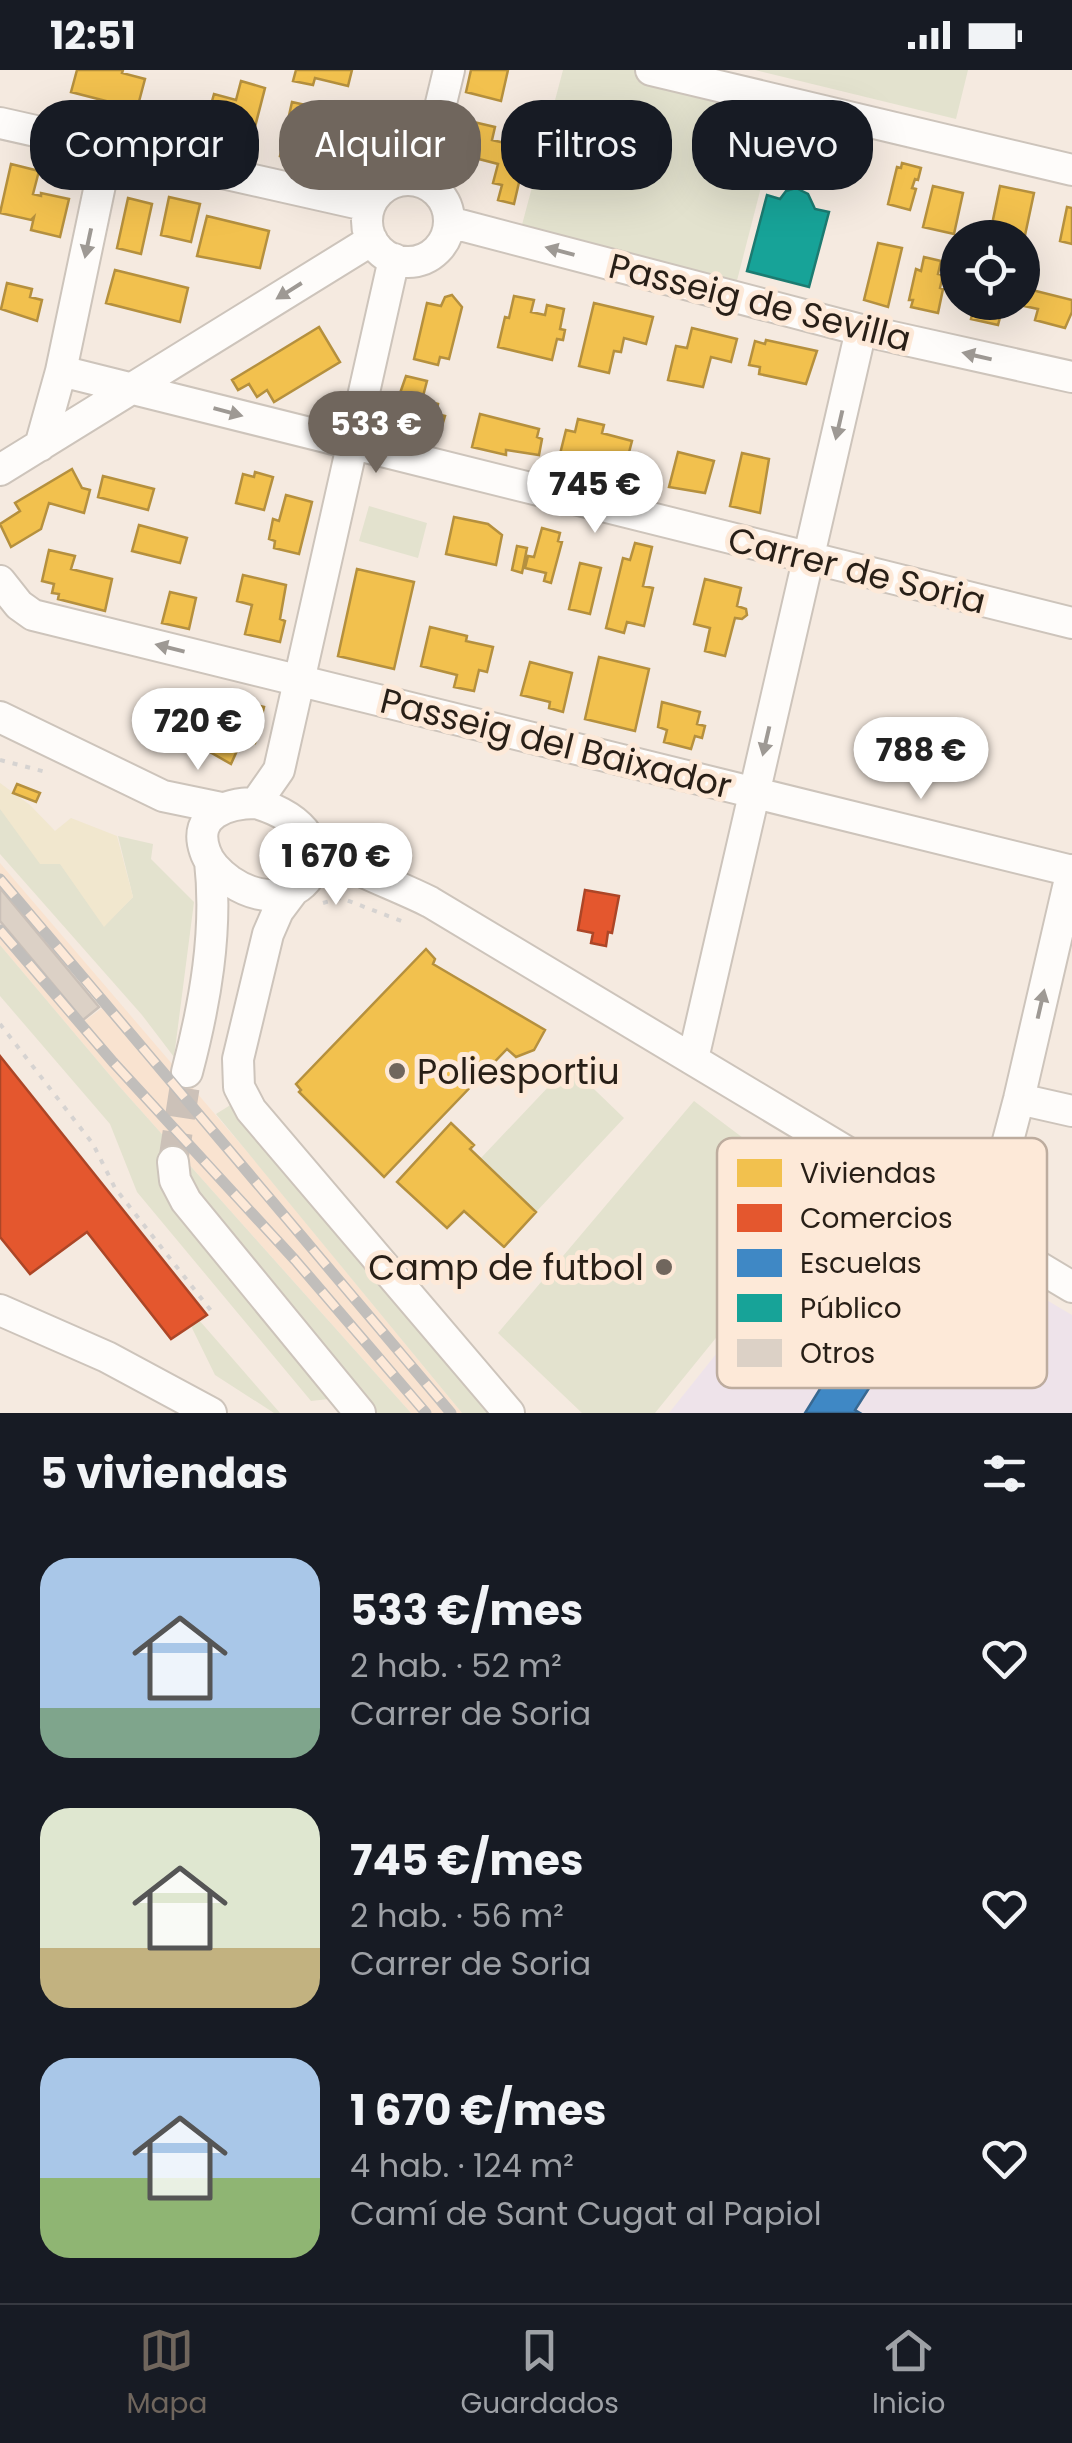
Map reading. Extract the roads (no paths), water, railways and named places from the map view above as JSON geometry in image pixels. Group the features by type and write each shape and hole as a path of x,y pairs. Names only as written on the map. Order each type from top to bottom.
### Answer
{"street":[{"path":"442,100 449,70"},
{"path":"652,70 1072,170"},
{"path":"0,123 30,130"},
{"path":"259,181 370,206"},
{"path":"40,446 61,371 99,190"},
{"path":"383,190 376,195 367,217 383,250 352,446 278,770 282,798 315,858 313,870 278,912 268,934 238,1059 239,1087 252,1110 509,1413"},
{"path":"0,470 133,388 383,250 419,260 431,255 447,235 449,222 442,198 432,190"},
{"name":"Passeig de Sevilla","path":"449,222 861,330 1072,377"},
{"path":"693,1059 861,330"},
{"name":"Carrer de Soria","path":"61,371 1072,623"},
{"name":"Passeig del Baixador","path":"0,581 19,605 40,616 1072,870"},
{"path":"0,717 163,796 220,808 256,802 361,874 430,902 823,1138"},
{"path":"256,802 278,770"},
{"path":"163,796 265,914 268,934"},
{"path":"187,1072 197,1033 213,926 206,826 220,808"},
{"path":"1009,1138 1072,870"},
{"path":"243,888 274,894 361,874"},
{"path":"213,926 243,888"},
{"path":"1019,1099 1072,1112"},
{"path":"174,1162 175,1180 186,1201 360,1413"},
{"path":"1047,1272 1072,1287"},
{"path":"0,1310 108,1357 211,1413"}],"tunnel":[{"path":"173,1162 187,1072"}],"railway":[{"path":"0,879 451,1413"},
{"path":"0,930 426,1413"}],"place":[{"name":"Poliesportiu","path":"397,1071"},
{"name":"Camp de futbol","path":"664,1267"}]}
